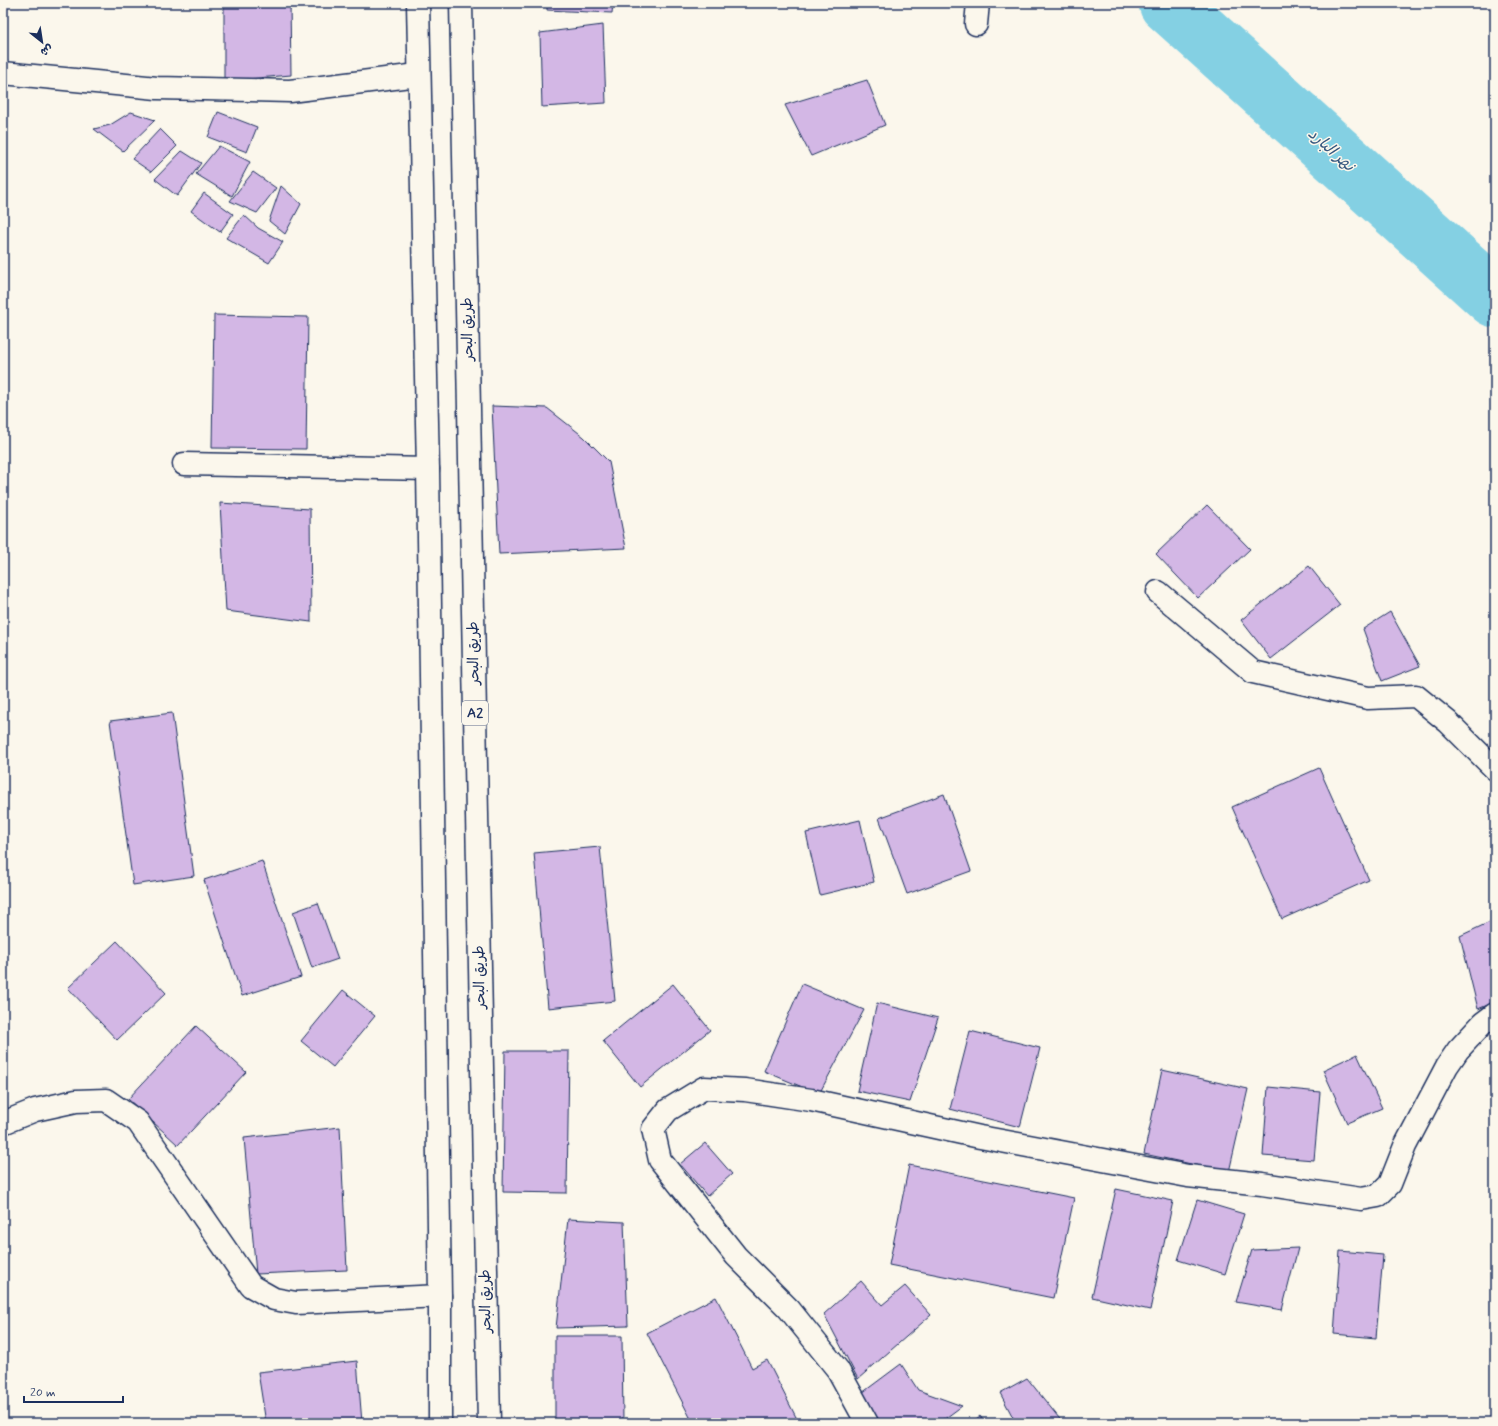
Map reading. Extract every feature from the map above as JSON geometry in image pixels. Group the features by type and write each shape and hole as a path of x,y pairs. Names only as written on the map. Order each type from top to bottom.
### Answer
{"main road":[{"path":"418,3 418,75 428,469 440,1296 440,1423"},
{"name":"طريق البحر","path":"461,3 489,1423"},
{"path":"3,73 157,88 290,91 418,75"},
{"path":"184,464 428,469"},
{"path":"1158,592 1253,672 1368,698 1416,696 1448,722 1495,769"},
{"path":"867,1423 838,1370 789,1309 736,1256 660,1160 653,1129 668,1110 704,1088 745,1090 811,1100 980,1136 1188,1176 1269,1185 1362,1199 1378,1196 1390,1184 1405,1146 1447,1066 1458,1050 1483,1023 1495,1014"},
{"path":"3,1123 35,1110 76,1101 106,1100 138,1122 251,1286 274,1299 296,1303 440,1296"}],"building":[{"path":"224,3 290,3 291,75 224,81"},
{"path":"547,3 613,3 612,13 547,10"},
{"path":"603,25 606,103 542,107 540,33"},
{"path":"867,80 885,125 811,156 785,105"},
{"path":"131,112 155,120 123,151 94,129 110,125"},
{"path":"218,112 257,127 247,152 208,137"},
{"path":"160,129 177,146 151,172 132,159"},
{"path":"219,146 250,162 232,196 196,174"},
{"path":"182,151 201,163 177,196 155,179"},
{"path":"253,172 276,188 257,213 230,201"},
{"path":"281,186 301,204 285,234 269,221"},
{"path":"204,193 233,214 220,232 191,211"},
{"path":"244,215 258,228 283,242 269,263 226,238"},
{"path":"214,315 308,317 306,449 212,448"},
{"path":"492,406 547,408 584,437 609,462 626,548 499,554"},
{"path":"220,503 310,509 311,622 226,611"},
{"path":"1207,505 1250,549 1198,598 1156,554"},
{"path":"1309,566 1340,605 1271,659 1241,620"},
{"path":"1390,612 1420,666 1382,681 1363,629"},
{"path":"172,713 194,876 133,885 110,721"},
{"path":"1319,768 1369,880 1282,919 1232,807"},
{"path":"944,794 971,871 907,894 879,818"},
{"path":"860,820 874,882 820,895 806,833"},
{"path":"600,847 615,1001 548,1008 534,853"},
{"path":"262,861 301,977 242,996 204,880"},
{"path":"318,903 338,959 312,968 293,912"},
{"path":"1492,921 1495,933 1495,1002 1478,1009 1460,936"},
{"path":"117,941 166,993 117,1040 68,988"},
{"path":"673,984 710,1030 640,1087 603,1041"},
{"path":"802,984 864,1010 819,1094 764,1071"},
{"path":"343,990 375,1016 333,1067 301,1041"},
{"path":"877,1003 938,1018 910,1102 857,1091"},
{"path":"196,1026 246,1072 178,1145 128,1099"},
{"path":"970,1031 1040,1048 1020,1127 950,1109"},
{"path":"505,1051 569,1051 567,1193 503,1192"},
{"path":"1357,1054 1382,1108 1347,1123 1323,1070"},
{"path":"1162,1070 1248,1089 1229,1172 1144,1154"},
{"path":"1268,1087 1320,1092 1314,1160 1263,1156"},
{"path":"340,1127 347,1270 256,1274 244,1138"},
{"path":"705,1143 732,1174 707,1196 680,1164"},
{"path":"909,1165 1074,1198 1053,1298 889,1265"},
{"path":"1116,1189 1173,1201 1150,1310 1092,1297"},
{"path":"1197,1200 1244,1214 1225,1274 1178,1260"},
{"path":"568,1219 624,1222 628,1326 556,1328"},
{"path":"1298,1248 1282,1310 1236,1302 1252,1250"},
{"path":"1340,1251 1383,1255 1376,1338 1334,1334"},
{"path":"861,1281 882,1305 905,1286 931,1315 858,1379 824,1314"},
{"path":"716,1297 752,1368 767,1360 799,1423 693,1423 647,1333"},
{"path":"555,1336 622,1336 623,1423 555,1423"},
{"path":"357,1361 362,1423 266,1423 258,1372"},
{"path":"901,1364 918,1390 962,1406 939,1423 877,1423 862,1393"},
{"path":"1027,1378 1063,1423 1016,1423 1000,1393"},
{"path":"980,1416 985,1423 971,1423"}],"waterway":[{"name":"نهر البارد","path":"1168,3 1495,298"}]}
